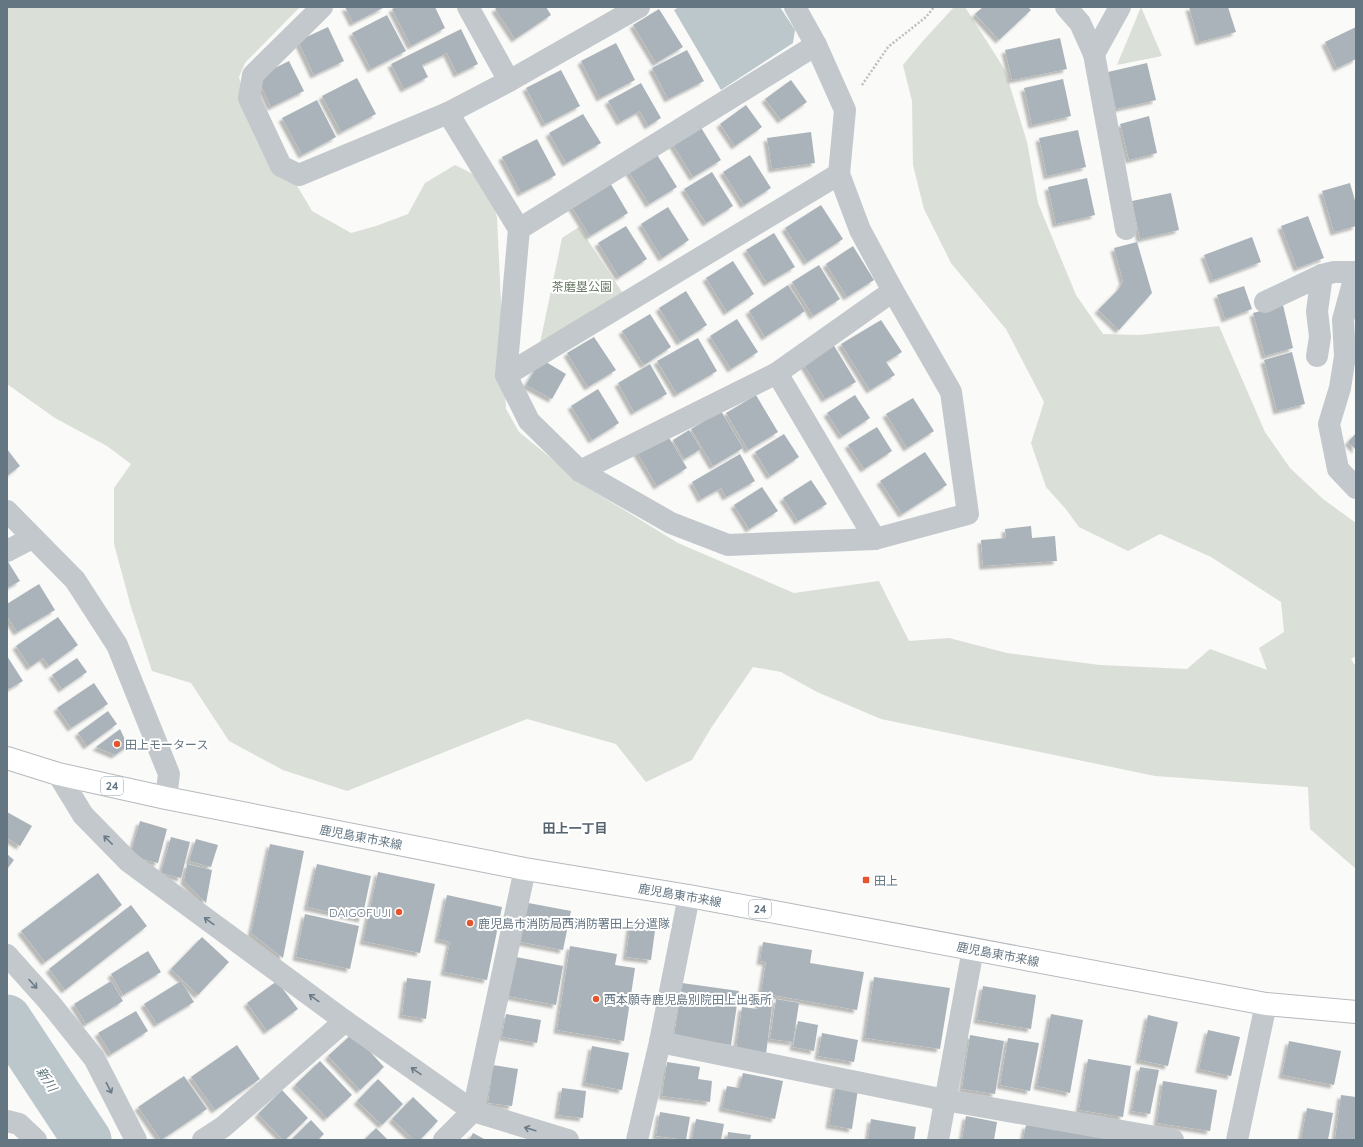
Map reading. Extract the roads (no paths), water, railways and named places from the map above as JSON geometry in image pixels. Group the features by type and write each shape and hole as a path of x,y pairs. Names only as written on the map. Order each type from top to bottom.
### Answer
{"main road":[{"name":"鹿児島東市来線","path":"7,758 58,774 166,798 525,869 689,896 1266,1004 1356,1012"}],"street":[{"path":"322,7 253,75 249,98 282,166 299,175 448,113 509,81 634,8"},
{"path":"468,7 509,81"},
{"path":"448,113 519,229 506,376 529,421 580,471 671,522 728,545 875,539 968,514 952,392 893,291 860,230 839,174 845,110 816,45 795,7"},
{"path":"1066,7 1080,23 1094,54 1126,230"},
{"path":"1094,54 1120,7"},
{"path":"519,229 816,45"},
{"path":"506,376 839,174"},
{"path":"1265,302 1322,275 1334,272 1356,272 1343,320 1345,356 1340,388 1330,424 1338,469 1356,488"},
{"path":"1317,356 1320,337 1317,311 1322,275"},
{"path":"580,471 776,373 893,291"},
{"path":"776,373 875,539"},
{"path":"7,511 75,580 117,645 169,774 166,798"},
{"path":"7,551 32,538"},
{"path":"58,774 83,815 129,862 345,1021 473,1111 568,1140"},
{"path":"444,1140 473,1111 525,869"},
{"path":"637,1140 660,1042 689,896"},
{"path":"938,1140 974,949"},
{"path":"7,955 49,1002 94,1058 136,1140"},
{"path":"1237,1140 1266,1004"},
{"path":"203,1140 229,1134 345,1021"},
{"path":"660,1042 945,1100 1173,1140"},
{"path":"7,1121 20,1124 36,1140"}],"waterway":[{"name":"新川","path":"7,1019 87,1140"}],"place":[{"name":"田上モータース","path":"117,744"},
{"name":"田上","path":"866,880"},
{"name":"DAIGOFUJI","path":"399,912"},
{"name":"鹿児島市消防局西消防署田上分遣隊","path":"470,923"},
{"name":"西本願寺鹿児島別院田上出張所","path":"596,999"}],"district":[{"name":"田上一丁目","path":"575,828"}],"park label":[{"name":"茶磨塁公園","path":"582,286"}]}
